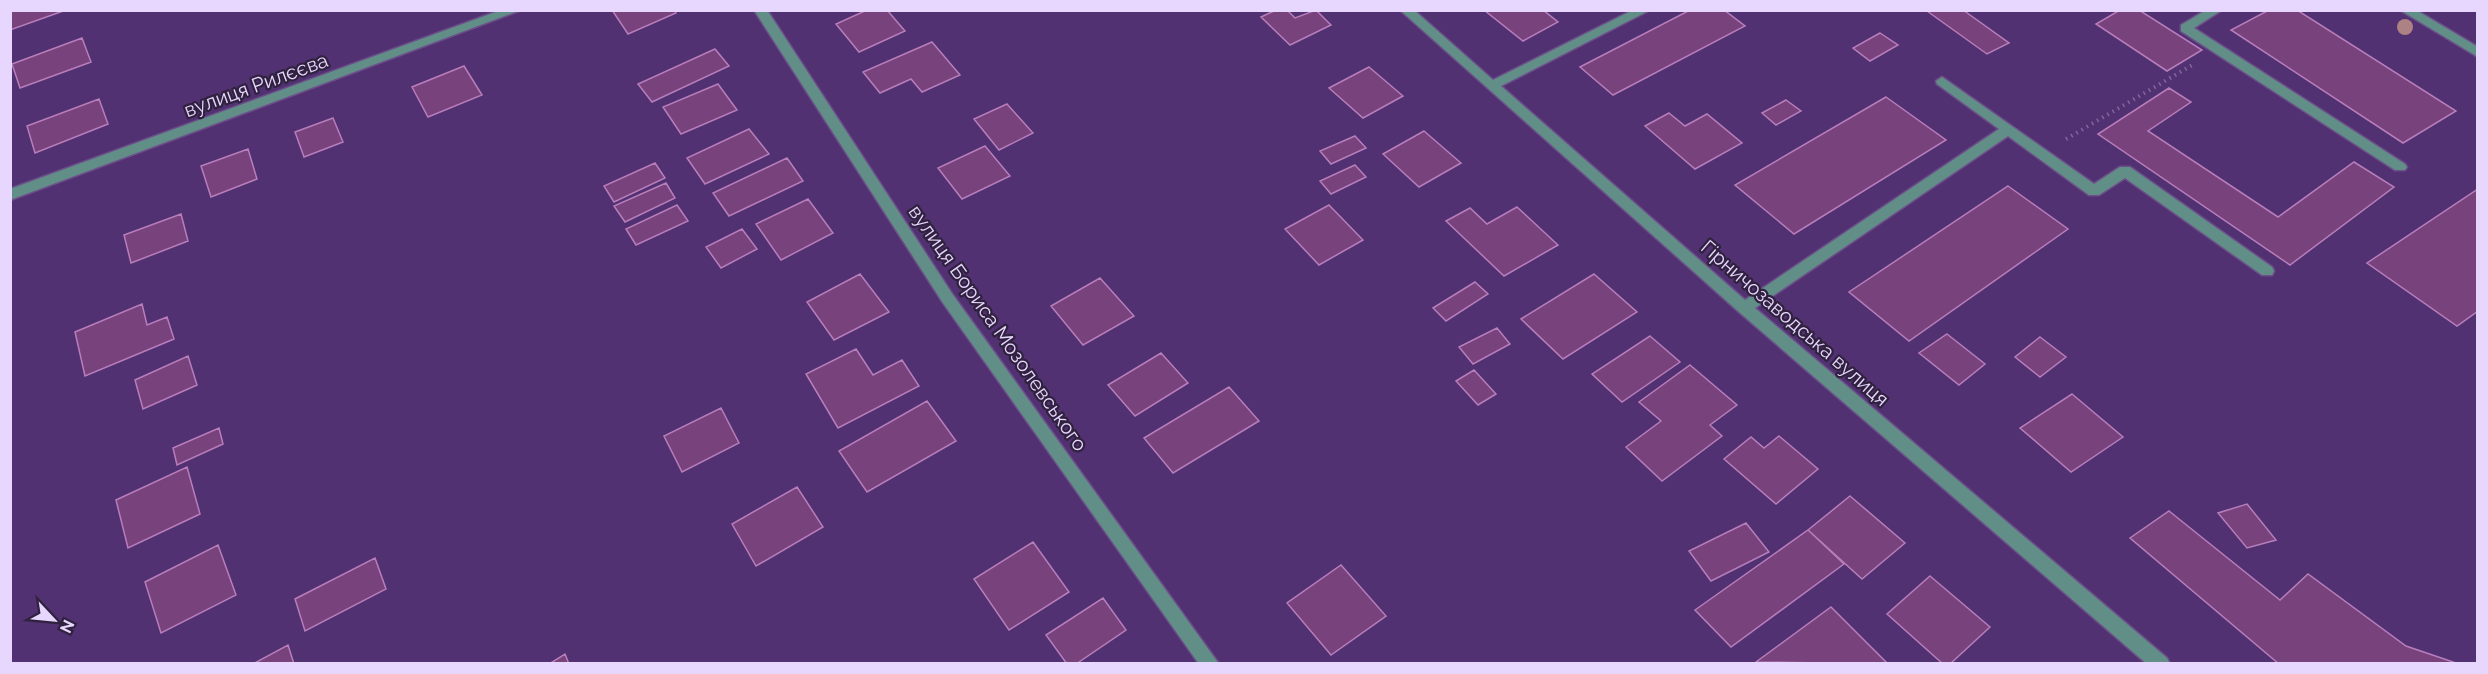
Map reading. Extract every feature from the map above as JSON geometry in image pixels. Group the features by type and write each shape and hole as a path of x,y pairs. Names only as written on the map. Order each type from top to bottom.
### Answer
{"street":[{"name":"вулиця Рилєєва","path":"10,195 515,10"},
{"name":"вулиця Бориса Мозолевського","path":"760,10 948,299 1210,663"},
{"name":"Гірничозаводська вулиця","path":"1406,10 1744,308 2161,663"},
{"path":"1493,85 1644,10"},
{"path":"2216,10 2185,27 2400,167"},
{"path":"2406,10 2478,53"},
{"path":"1942,81 2094,191 2125,171 2267,272"},
{"path":"1744,308 2009,129"}],"path":[{"path":"2042,153 2219,49"}],"building":[{"path":"10,10 66,10 10,30"},
{"path":"612,10 674,10 676,13 628,34"},
{"path":"867,10 887,10 905,31 859,52 836,24"},
{"path":"1276,10 1287,10 1295,18 1316,10 1331,25 1290,45 1261,17"},
{"path":"1484,10 1543,10 1558,22 1523,41"},
{"path":"1690,10 1724,10 1745,26 1613,95 1580,67"},
{"path":"1963,10 2009,43 1987,54 1927,11"},
{"path":"2120,10 2139,10 2202,50 2167,71 2096,24"},
{"path":"2269,10 2297,10 2456,111 2403,143 2231,30"},
{"path":"1880,33 1898,45 1870,61 1853,48"},
{"path":"82,38 91,62 20,88 12,64"},
{"path":"932,42 960,75 922,92 911,79 880,93 863,72"},
{"path":"715,49 729,66 652,102 638,84"},
{"path":"464,66 482,95 428,117 412,87"},
{"path":"1369,67 1403,96 1363,118 1329,88"},
{"path":"718,84 737,110 681,134 663,107"},
{"path":"2169,88 2191,102 2148,131 2278,217 2354,162 2394,187 2290,265 2098,134"},
{"path":"1886,97 1946,140 1794,234 1735,185"},
{"path":"99,99 108,124 35,153 27,126"},
{"path":"1786,100 1801,111 1776,125 1762,113"},
{"path":"1007,104 1033,133 999,150 974,119"},
{"path":"1669,113 1685,126 1707,114 1742,143 1695,169 1645,126"},
{"path":"333,118 343,142 304,157 295,132"},
{"path":"749,129 769,154 705,184 687,158"},
{"path":"1424,131 1461,163 1419,187 1383,154"},
{"path":"1355,136 1366,148 1331,164 1320,151"},
{"path":"985,146 1010,176 962,199 938,168"},
{"path":"248,149 257,179 211,197 201,166"},
{"path":"787,158 803,181 729,216 713,193"},
{"path":"655,163 665,178 614,202 604,186"},
{"path":"1355,165 1366,177 1331,194 1320,181"},
{"path":"666,183 675,198 625,222 614,206"},
{"path":"2008,186 2068,229 1909,341 1849,292"},
{"path":"2478,189 2478,311 2457,326 2367,263"},
{"path":"808,199 833,233 781,260 756,224"},
{"path":"677,205 688,221 636,245 626,229"},
{"path":"1329,205 1363,240 1319,265 1285,229"},
{"path":"1517,207 1558,245 1504,276 1446,221 1470,208 1487,224"},
{"path":"181,214 188,241 131,263 124,235"},
{"path":"742,229 757,249 721,268 706,247"},
{"path":"860,274 889,312 834,340 807,302"},
{"path":"1594,274 1637,312 1563,359 1521,319"},
{"path":"1100,278 1134,316 1083,345 1051,306"},
{"path":"1475,282 1488,294 1446,321 1433,308"},
{"path":"142,304 147,325 167,317 174,339 85,376 75,332"},
{"path":"1497,328 1510,344 1473,364 1459,347"},
{"path":"1947,334 1985,364 1959,385 1919,353"},
{"path":"1650,336 1680,362 1622,402 1592,374"},
{"path":"2040,337 2066,357 2040,377 2015,357"},
{"path":"856,349 873,375 902,360 919,386 838,428 806,374"},
{"path":"1161,353 1188,383 1135,416 1108,385"},
{"path":"188,356 197,385 143,409 135,380"},
{"path":"1690,365 1737,405 1710,425 1722,436 1662,481 1626,447 1661,421 1639,402"},
{"path":"1474,370 1496,394 1478,405 1456,381"},
{"path":"1229,387 1259,421 1173,473 1144,438"},
{"path":"2072,394 2123,437 2071,472 2020,428"},
{"path":"927,401 956,441 867,492 839,451"},
{"path":"721,408 739,443 682,472 664,436"},
{"path":"219,428 223,444 177,465 173,448"},
{"path":"1779,436 1818,469 1776,504 1724,459 1751,437 1764,448"},
{"path":"187,467 200,514 128,548 116,500"},
{"path":"797,487 823,527 756,566 732,524"},
{"path":"1850,496 1905,543 1862,579 1808,530"},
{"path":"2247,504 2276,540 2247,548 2218,513"},
{"path":"2169,511 2280,600 2308,574 2406,646 2459,664 2279,664 2130,538"},
{"path":"1746,523 1769,552 1711,581 1689,551"},
{"path":"1808,530 1844,564 1731,647 1695,610"},
{"path":"1033,542 1069,592 1009,630 974,579"},
{"path":"218,545 236,595 161,633 145,582"},
{"path":"375,558 386,589 305,631 295,599"},
{"path":"1341,565 1386,616 1331,655 1287,603"},
{"path":"1930,576 1990,627 1950,664 1943,664 1887,614"},
{"path":"1103,598 1126,630 1076,664 1067,664 1046,635"},
{"path":"1831,607 1888,664 1756,662"},
{"path":"288,645 294,664 253,664"},
{"path":"565,654 569,664 549,664"}]}
